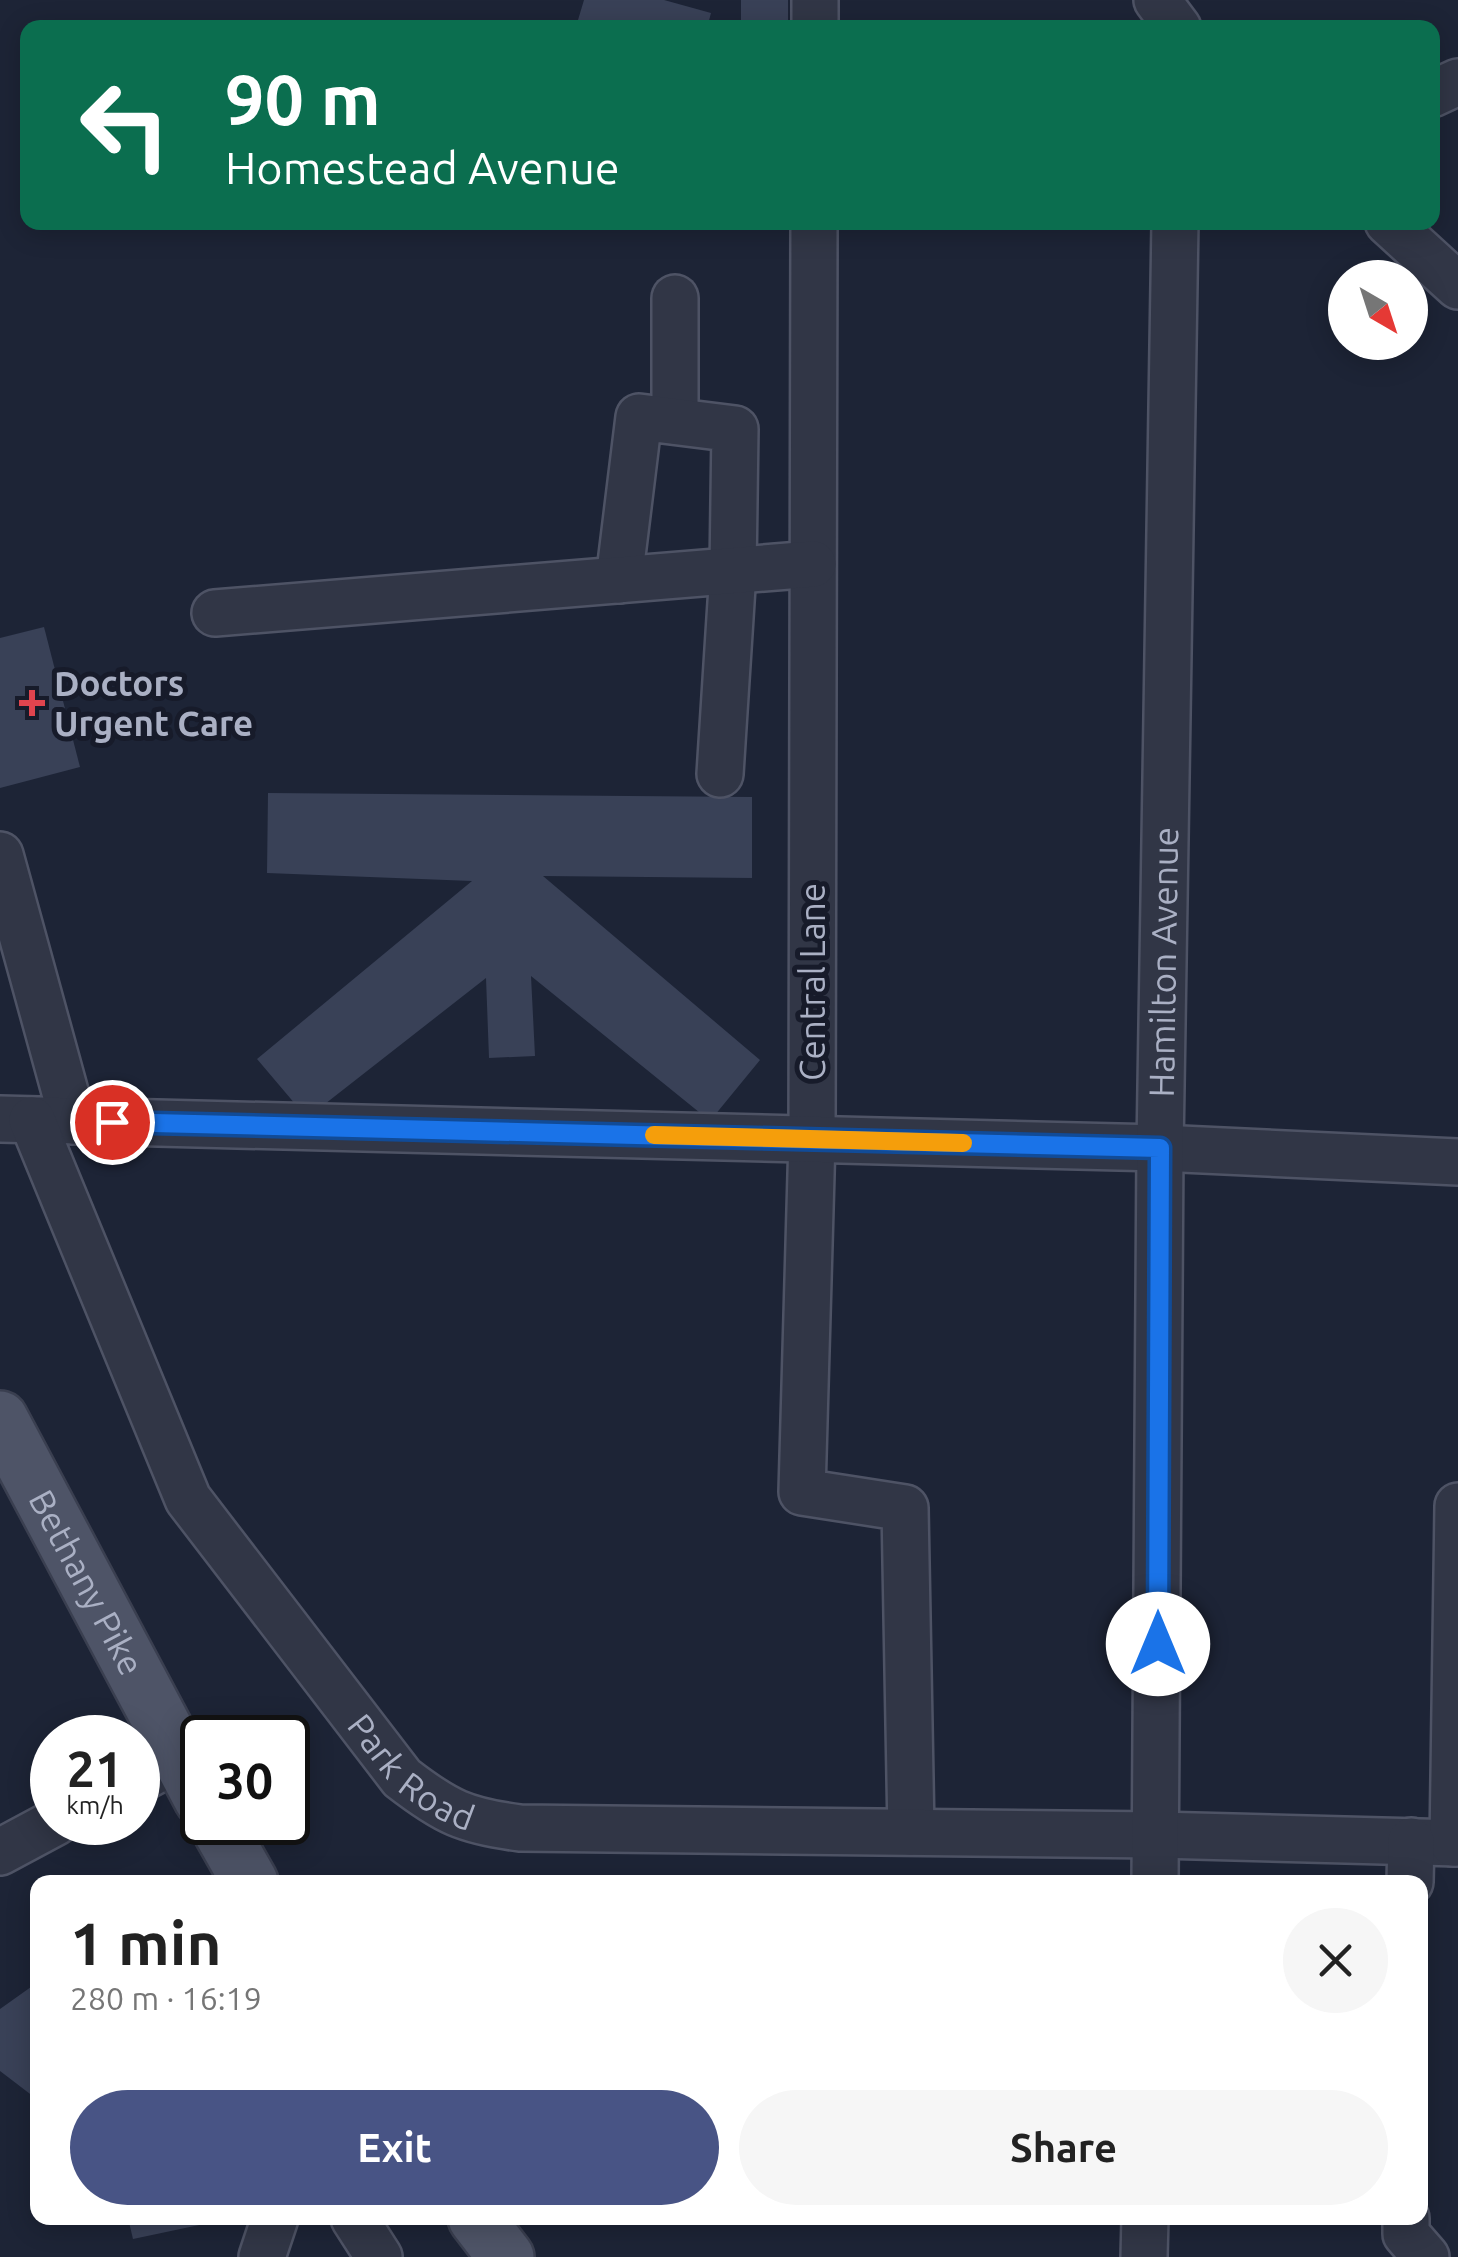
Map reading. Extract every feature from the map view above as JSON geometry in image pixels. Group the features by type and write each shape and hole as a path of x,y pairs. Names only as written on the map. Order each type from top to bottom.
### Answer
{"main road":[{"name":"Bethany Pike","path":"0,1419 173,1779"},
{"path":"229,1845 246,1875"},
{"path":"481,2225 506,2257"}],"street":[{"name":"Central Lane","path":"814,230 812,1139 802,1492 905,1508 911,1832"},
{"name":"Hamilton Avenue","path":"1155,1875 1160,1148 1175,230"},
{"path":"1397,230 1458,286"},
{"path":"675,421 676,298"},
{"path":"619,580 639,417 735,429 732,571 720,774"},
{"path":"214,613 813,564"},
{"name":"Park Road","path":"0,855 35,1120 188,1499 402,1778 438,1806 474,1822 520,1828 1157,1835 1433,1852"},
{"path":"35,1120 1160,1148 1458,1162"},
{"path":"1433,1852 1458,1506"},
{"path":"0,1852 30,1836"},
{"path":"262,2257 273,2225"},
{"path":"358,2225 379,2257"},
{"path":"1144,2257 1145,2225"},
{"path":"1406,2225 1406,2234 1426,2257"}],"building":[{"path":"584,0 664,0 711,13 709,20 578,20"},
{"path":"741,0 788,0 788,20 741,20"},
{"name":"Doctors Urgent Care","path":"44,627 80,767 0,788 0,638"},
{"path":"268,793 752,797 752,878 543,876 760,1060 710,1121 531,976 535,1056 489,1058 486,978 307,1118 257,1059 472,881 267,873"},
{"path":"30,1988 30,2094 0,2071 0,2009"},
{"path":"130,2225 199,2225 133,2239"}],"slow traffic":[{"path":"654,1135 963,1143"}],"place":[{"name":"Doctors Urgent Care","path":"32,703"}],"route":[{"path":"112,1122 1160,1148 1158,1644"}]}
